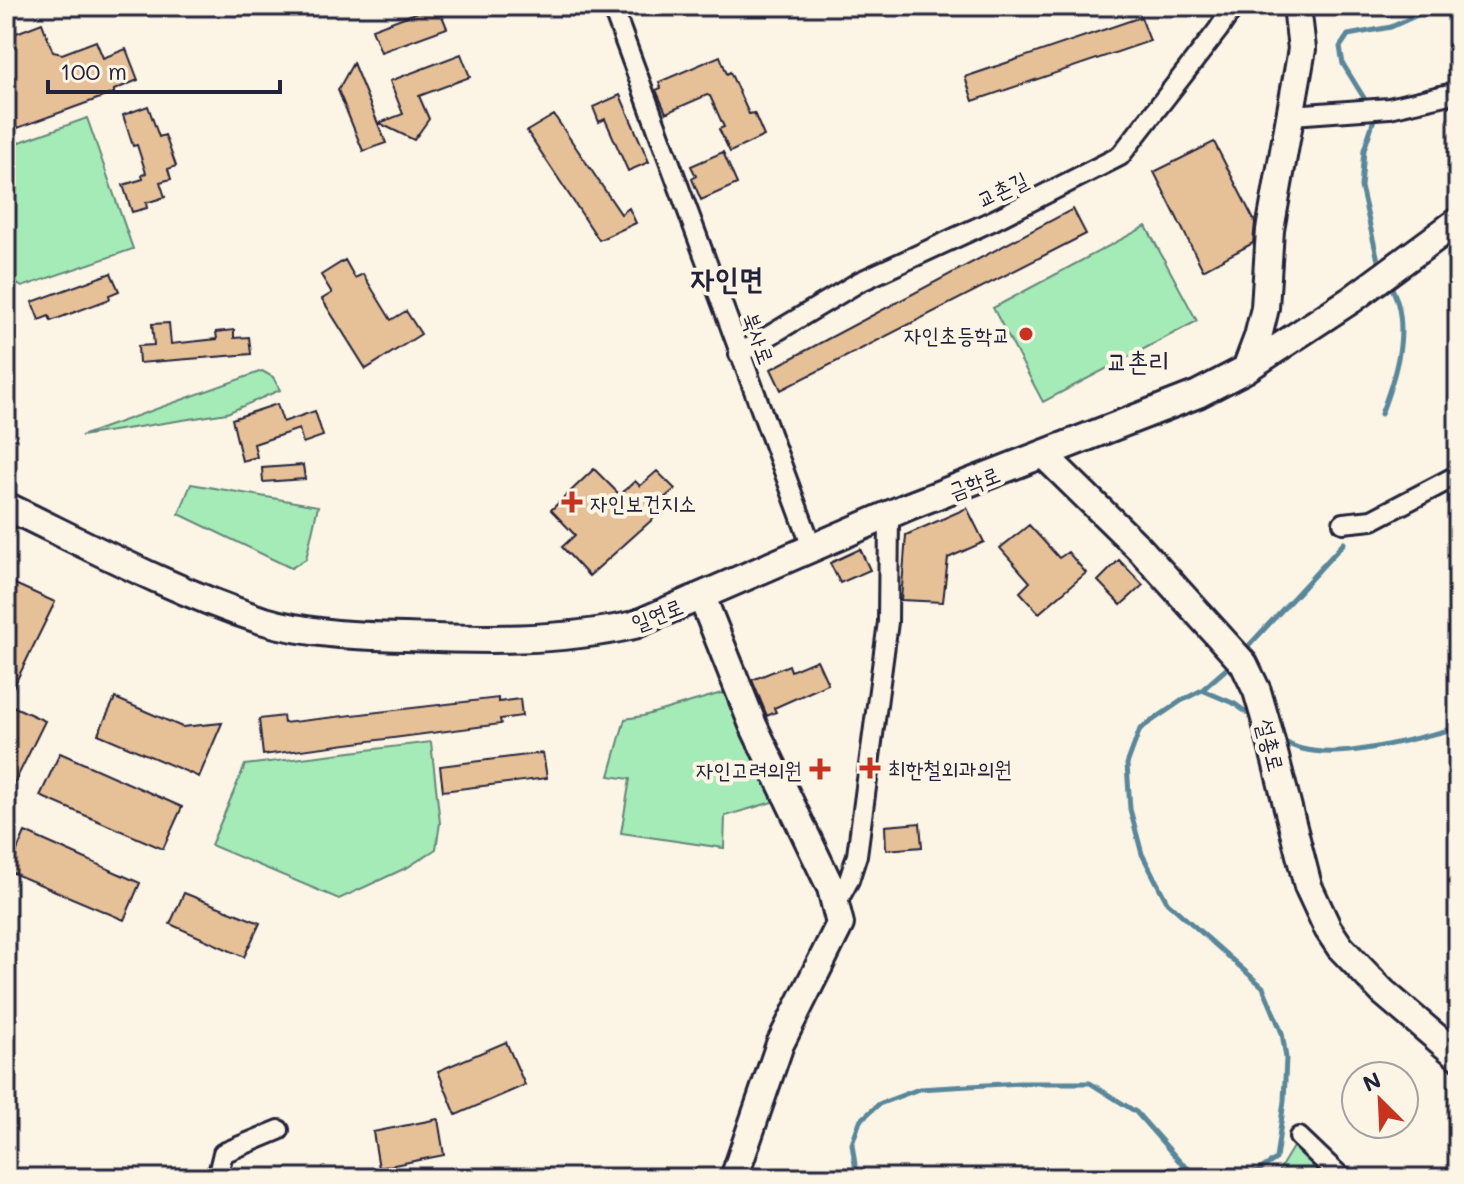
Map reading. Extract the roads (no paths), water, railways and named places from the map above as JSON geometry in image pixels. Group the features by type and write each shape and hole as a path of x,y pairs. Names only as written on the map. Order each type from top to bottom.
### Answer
{"street":[{"name":"북사로","path":"612,6 813,550"},
{"name":"교촌길","path":"739,354 859,282 994,220 1120,156 1234,6"},
{"path":"1246,369 1265,308 1270,230 1302,49 1297,6"},
{"path":"1292,115 1381,108 1458,92"},
{"name":"금학로","path":"702,597 889,516 1198,394 1246,369 1351,300 1458,221"},
{"name":"설총로","path":"1044,455 1140,549 1244,664 1257,691 1266,722 1308,886 1328,929 1340,947 1383,992 1458,1056"},
{"path":"1343,523 1372,520 1458,475"},
{"name":"일연로","path":"8,512 198,597 264,621 339,635 474,640 586,635 634,625 702,597 753,725 831,888 840,924 780,1044 734,1178"},
{"path":"836,904 849,880 857,855 888,622 889,516"},
{"path":"217,1178 223,1153 279,1130"},
{"path":"1299,1137 1342,1178"}],"waterway":[{"path":"1369,106 1343,64 1340,47 1348,35 1391,27 1435,7 1458,9"},
{"path":"1373,115 1364,150 1361,187 1380,269"},
{"path":"1381,414 1397,364 1401,330 1396,296 1388,281"},
{"path":"1244,651 1344,543"},
{"path":"1202,690 1232,664"},
{"path":"1241,1178 1276,1159 1284,1101 1286,1058 1282,1033 1263,987 1167,902 1142,854 1130,809 1127,764 1140,729 1202,690 1235,704 1254,718"},
{"path":"1281,739 1298,748 1342,752 1458,728"},
{"path":"857,1178 852,1144 860,1121 879,1104 919,1089 1020,1083 1090,1083 1136,1112 1181,1163 1201,1178"}],"place":[{"name":"자인초등학교","path":"1026,334"},
{"name":"자인보건지소","path":"572,502"},
{"name":"최한철외과의원","path":"870,768"},
{"name":"자인고려의원","path":"820,769"}],"district":[{"name":"자인면","path":"727,277"},
{"name":"교촌리","path":"1138,361"}]}
